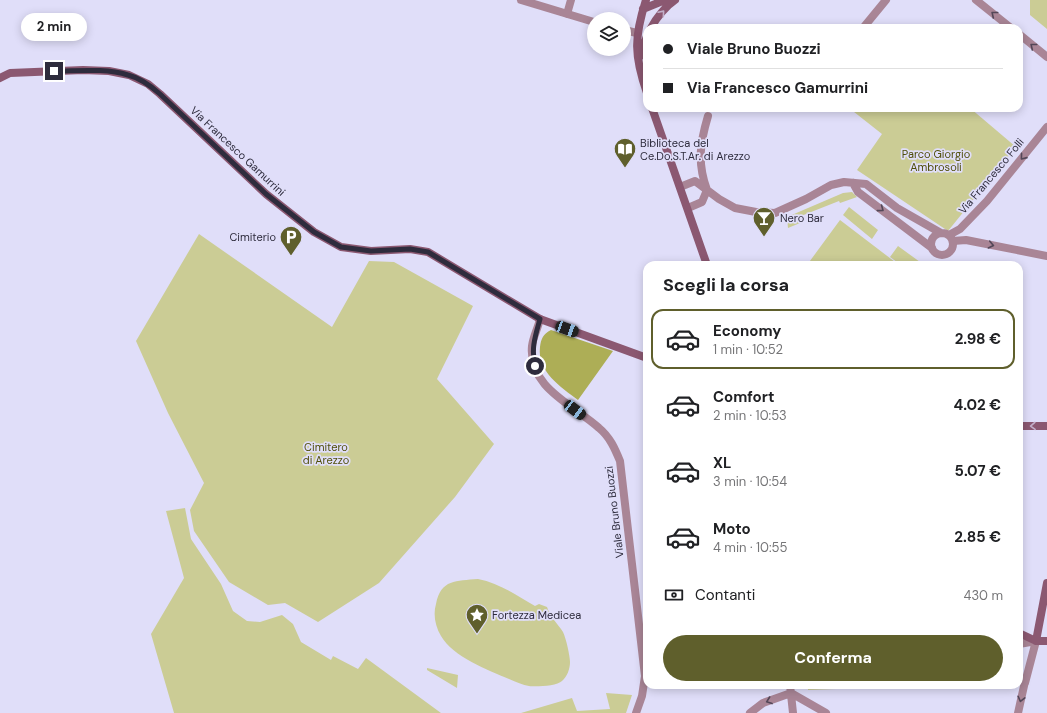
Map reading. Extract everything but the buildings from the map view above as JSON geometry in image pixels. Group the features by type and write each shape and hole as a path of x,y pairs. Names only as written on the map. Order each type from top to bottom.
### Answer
{"main road":[{"path":"643,82 636,46 637,34 646,0"},
{"path":"643,9 665,0"},
{"path":"653,24 671,3 676,0"},
{"path":"638,60 643,47"},
{"name":"Via Francesco Gamurrini","path":"0,78 10,73 83,70 109,71 129,75 148,84 160,94 266,194 314,232 341,247 371,251 410,249 428,252 540,319 643,357"},
{"path":"653,112 706,261"},
{"path":"1023,426 1047,426"},
{"path":"1036,641 1047,583"},
{"path":"1023,635 1036,641 1047,640"}],"street":[{"path":"521,0 587,20"},
{"path":"567,14 571,0"},
{"path":"866,24 886,0"},
{"path":"976,0 1006,24"},
{"path":"631,32 637,34"},
{"path":"1023,37 1047,57"},
{"path":"688,208 702,202 707,190 702,176 700,155 702,137 708,116"},
{"name":"Via Francesco Folli","path":"947,237 960,229 987,201 1047,127"},
{"path":"680,187 695,181 719,199 736,208 756,212 775,213 806,199 831,184 844,182 866,184 897,208 947,237 952,249 946,254 938,254 858,192 853,183"},
{"path":"932,248 931,244 934,237 947,237 1047,256"},
{"name":"Viale Bruno Buozzi","path":"540,319 532,345 535,366 542,380 551,391 600,428 612,443 620,461 643,667"},
{"path":"1023,643 1036,641 1023,689"},
{"name":"Viale Bruno Buozzi","path":"636,713 642,696 643,686"},
{"path":"750,713 763,703 791,689"},
{"path":"791,689 793,713"},
{"path":"791,689 826,713"},
{"path":"1018,713 1023,689"}],"green space":[{"path":"1030,0 1047,0 1047,29 1030,15"},
{"name":"Parco Giorgio Ambrosoli","path":"854,112 975,112 1016,147 948,231 857,170 882,134"},
{"path":"852,192 857,197 840,203 839,201 801,216 802,218 799,219 800,223 788,228 787,217 843,193"},
{"path":"849,207 878,230 872,239 843,215"},
{"path":"840,220 894,261 810,261"},
{"name":"Cimitero di Arezzo","path":"199,234 332,327 369,261 394,262 473,306 437,379 494,444 455,497 379,583 318,622 285,603 268,605 229,582 194,531 190,510 204,483 168,413 136,341"},
{"path":"898,246 919,261 896,261 890,257"},
{"path":"185,508 191,539 221,584 233,611 247,621 260,622 282,615 293,624 301,642 331,660 333,656 358,669 366,658 441,713 174,713 151,634 184,578 166,511"},
{"path":"478,579 500,586 535,606 539,604 547,607 548,611 563,632 569,651 569,667 567,675 562,681 556,684 541,686 529,686 522,684 472,662 447,644 437,628 435,620 435,608 438,596 446,586 451,583 456,581"},
{"path":"427,668 458,675 457,688 427,670"},
{"path":"808,689 836,689 808,690"},
{"path":"606,693 632,695 626,713 521,713 572,698 577,711 610,709"}],"shaded area":[{"path":"551,330 613,351 578,400 564,390 552,378 542,364 540,356 541,342 544,335"}],"place":[{"name":"Biblioteca del Ce.Do.S.T.Ar. di Arezzo","path":"625,168"},
{"name":"Nero Bar","path":"764,238"},
{"name":"Cimiterio","path":"291,256"},
{"name":"Fortezza Medicea","path":"477,634"}],"route":[{"path":"54,71 109,71 129,75 148,84 266,194 314,232 341,247 371,251 410,249 428,252 540,319 532,345 535,366"}]}
